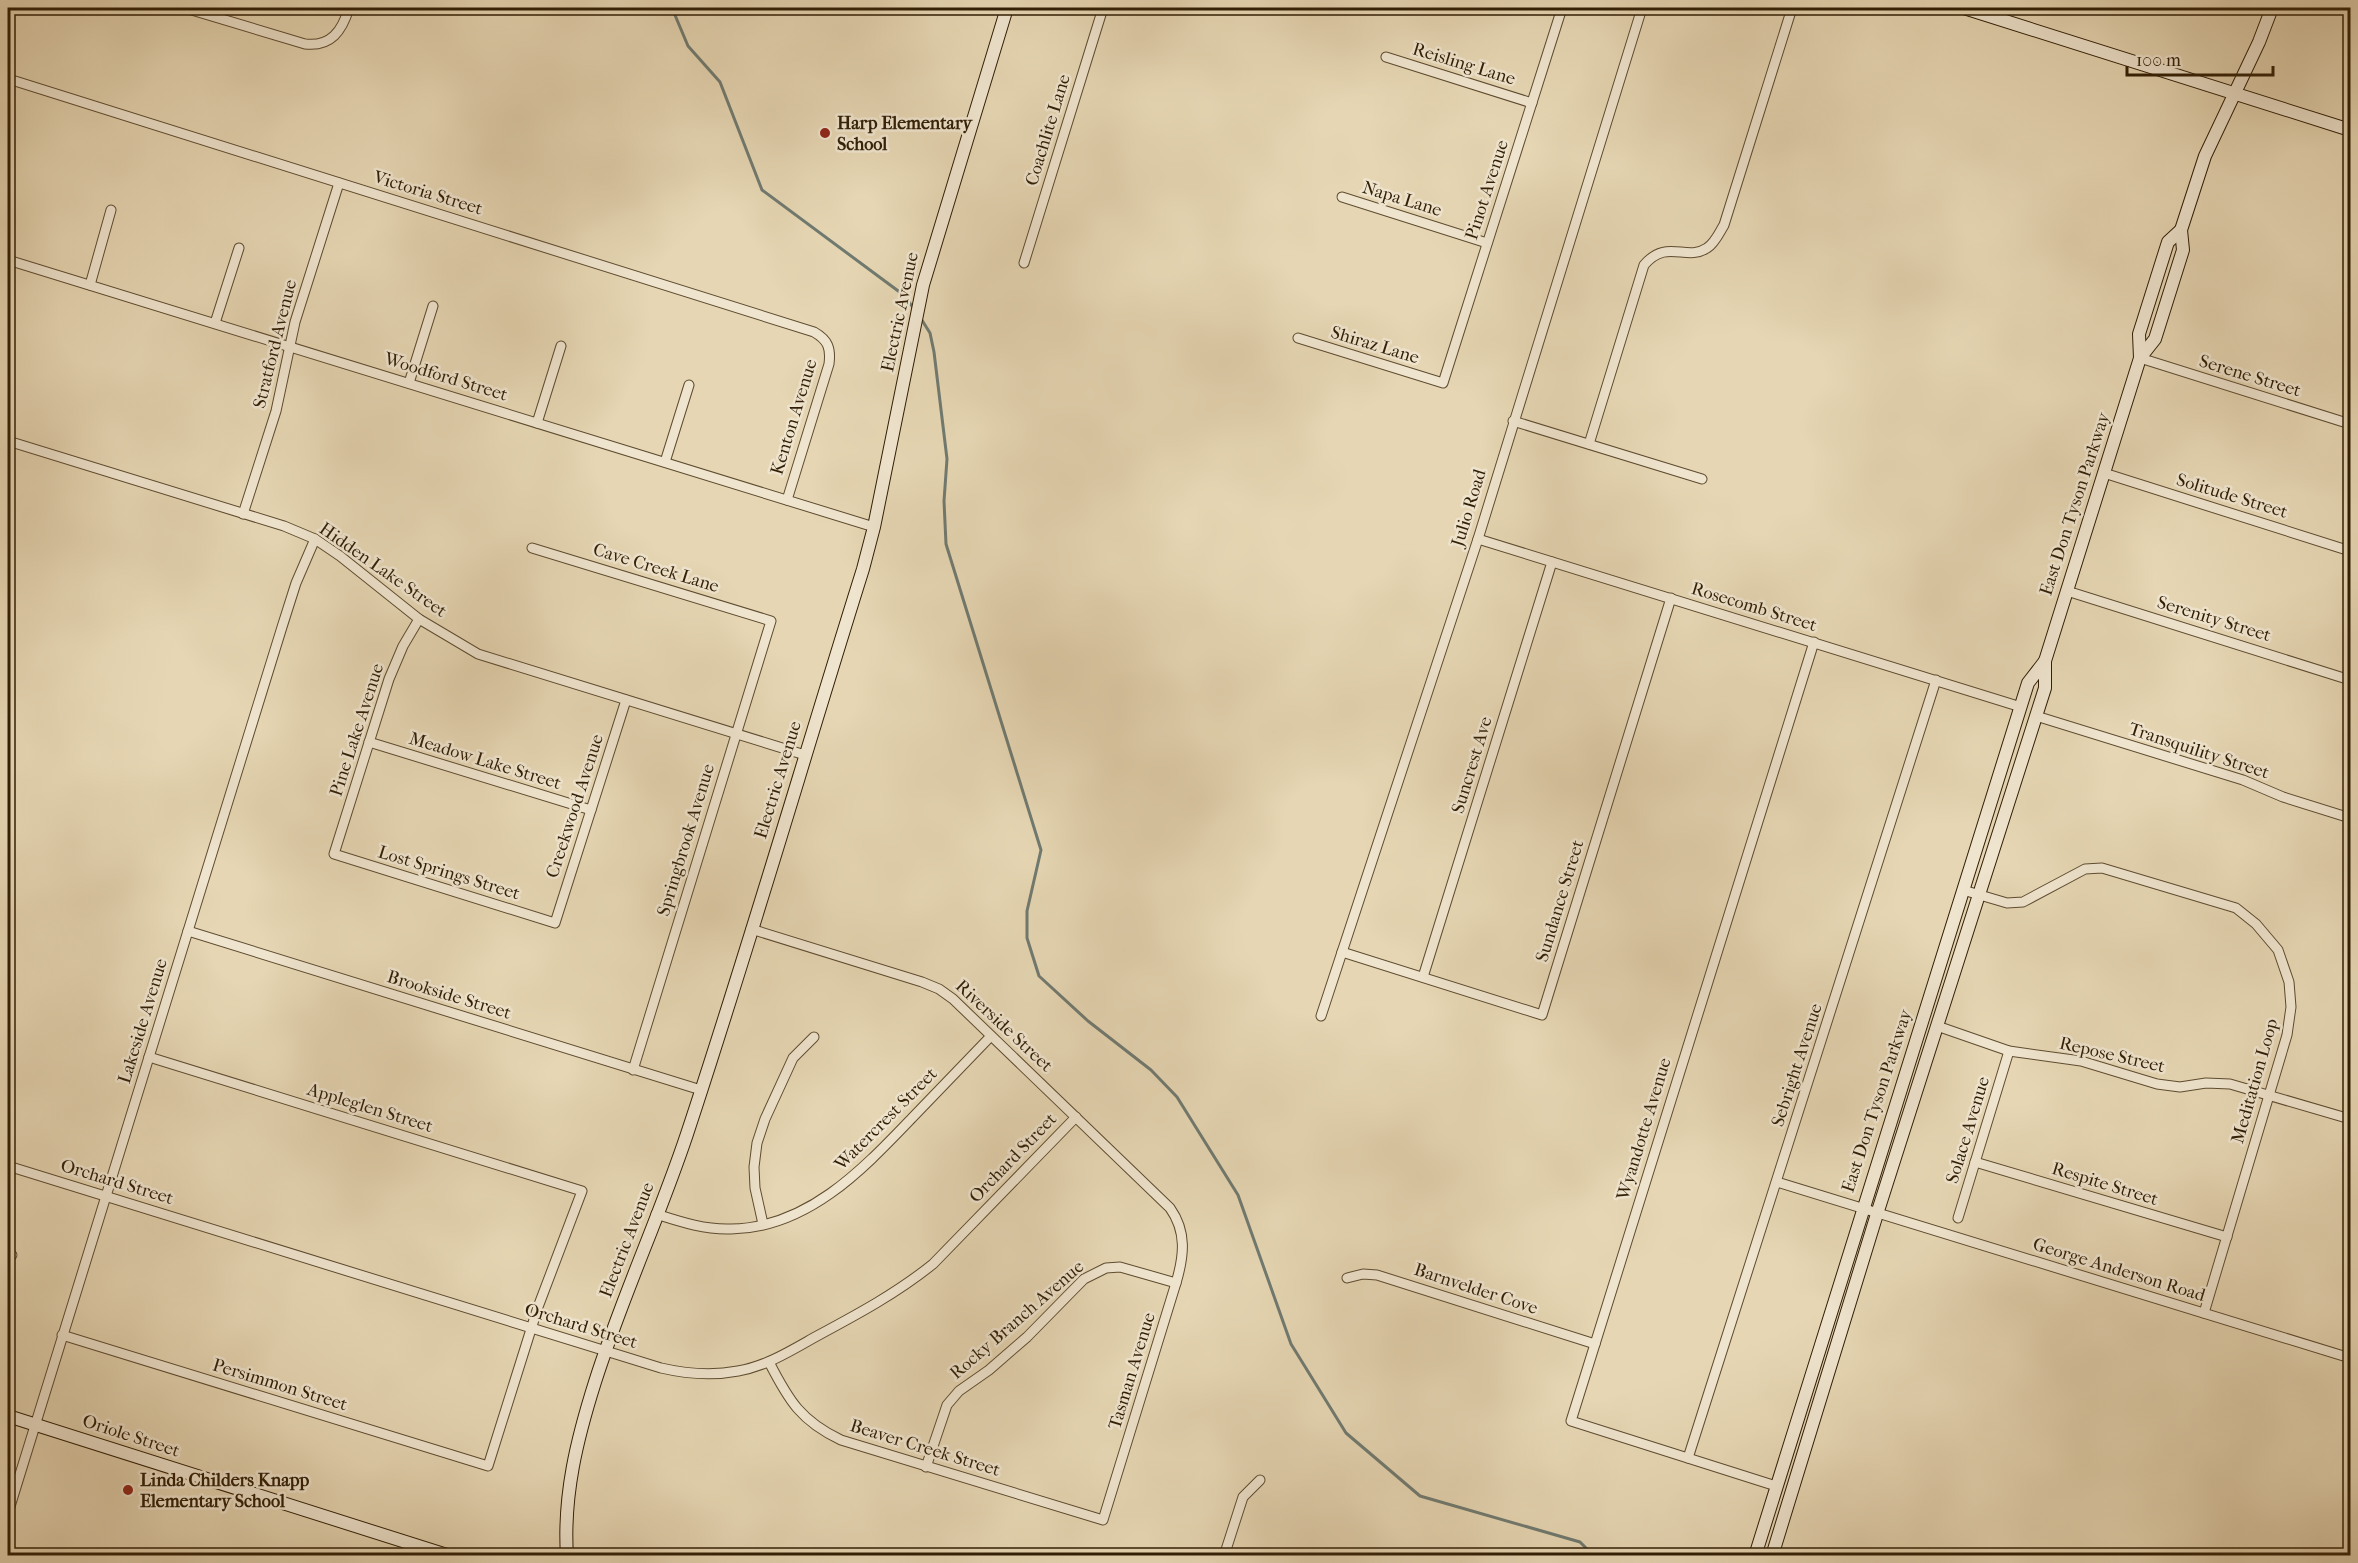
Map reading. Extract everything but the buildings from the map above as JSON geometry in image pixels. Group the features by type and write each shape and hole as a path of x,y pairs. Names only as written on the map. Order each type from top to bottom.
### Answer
{"main road":[{"name":"Electric Avenue","path":"567,1556 567,1500 582,1424 605,1351 686,1136 701,1090 874,527 923,285 1007,8"},
{"path":"1964,8 2350,130"},
{"name":"East Don Tyson Parkway","path":"2140,358 2155,339 2183,250 2181,230 2205,156 2272,8"},
{"name":"East Don Tyson Parkway","path":"1755,1556 2028,683 2044,661 2067,591 2140,358 2139,334 2168,242 2181,230"},
{"name":"East Don Tyson Parkway","path":"1772,1556 1877,1214 2045,688 2044,661"},
{"name":"Oriole Street","path":"8,1416 450,1556"}],"street":[{"path":"185,8 305,44 316,45 328,42 337,34 349,8"},
{"name":"Coachlite Lane","path":"1024,262 1103,8"},
{"name":"Pinot Avenue","path":"1443,383 1562,8"},
{"name":"Julio Road","path":"1321,1016 1478,539 1642,8"},
{"path":"1588,444 1644,265 1652,256 1665,250 1690,252 1705,250 1713,243 1725,225 1792,8"},
{"name":"Reisling Lane","path":"1386,57 1532,103"},
{"name":"Victoria Street","path":"15,81 814,332 828,343"},
{"name":"Stratford Avenue","path":"243,514 276,411 296,322 339,183"},
{"name":"Napa Lane","path":"1342,198 1487,243"},
{"path":"90,285 111,210"},
{"path":"215,323 239,248"},
{"name":"Woodford Street","path":"8,260 874,527"},
{"path":"409,383 433,306"},
{"name":"Shiraz Lane","path":"1298,338 1443,383"},
{"name":"Kenton Avenue","path":"786,500 830,364 828,343"},
{"path":"537,423 561,346"},
{"name":"Serene Street","path":"2140,358 2350,424"},
{"path":"664,462 689,385"},
{"path":"1513,421 1702,478"},
{"name":"Hidden Lake Street","path":"8,441 284,526 315,539 419,619 478,654 805,754"},
{"name":"Solitude Street","path":"2104,473 2350,551"},
{"name":"Lakeside Avenue","path":"8,1513 296,583 315,539"},
{"name":"Rosecomb Street","path":"1478,539 2021,707"},
{"name":"Cave Creek Lane","path":"532,548 771,621"},
{"name":"Suncrest Ave","path":"1423,977 1552,562"},
{"name":"Serenity Street","path":"2067,591 2350,680"},
{"name":"Sundance Street","path":"1342,952 1542,1015 1671,598"},
{"name":"Pine Lake Avenue","path":"334,854 389,680 403,646 419,619"},
{"name":"Springbrook Avenue","path":"633,1070 771,621"},
{"name":"Wyandotte Avenue","path":"1776,1486 1571,1421 1814,642"},
{"name":"Sebright Avenue","path":"1688,1458 1936,680"},
{"name":"Creekwood Avenue","path":"555,923 626,700"},
{"name":"Transquility Street","path":"2036,716 2243,780 2283,797 2350,818"},
{"name":"Meadow Lake Street","path":"369,742 591,810"},
{"name":"Lost Springs Street","path":"334,854 555,923"},
{"name":"Meditation Loop","path":"1963,890 2007,903 2023,902 2085,869 2102,868 2236,908 2256,924 2278,950 2289,982 2291,1007 2287,1035 2204,1313"},
{"name":"Riverside Street","path":"751,929 939,989 953,999 1170,1208 1181,1230"},
{"name":"Brookside Street","path":"188,931 701,1090"},
{"name":"Repose Street","path":"1937,1026 2009,1051 2081,1061 2157,1084 2180,1087 2206,1083 2230,1084 2350,1119"},
{"name":"Watercrest Street","path":"656,1214 691,1225 733,1230 787,1218 816,1203 845,1184 868,1163 991,1036"},
{"path":"763,1224 755,1188 754,1167 757,1143 765,1119 793,1058 814,1037"},
{"name":"Solace Avenue","path":"1958,1218 2009,1051"},
{"name":"Appleglen Street","path":"149,1057 582,1191 531,1328"},
{"name":"Orchard Street","path":"8,1166 605,1351 683,1373 712,1374 769,1362 886,1298 910,1282 933,1264 1076,1117"},
{"name":"Respite Street","path":"1975,1162 2227,1237"},
{"name":"George Anderson Road","path":"1777,1182 2350,1358"},
{"name":"Tasman Avenue","path":"1103,1520 1176,1283 1183,1247 1181,1230"},
{"name":"Rocky Branch Avenue","path":"927,1467 947,1405 959,1391 989,1370 1027,1337 1084,1279 1106,1268 1120,1267 1176,1283"},
{"name":"Barnvelder Cove","path":"1347,1278 1363,1274 1377,1275 1595,1344"},
{"name":"Persimmon Street","path":"62,1335 488,1466 531,1328"},
{"name":"Beaver Creek Street","path":"769,1362 786,1395 821,1431 841,1440 1103,1520"},
{"path":"1224,1556 1243,1497 1260,1480"}],"waterway":[{"path":"672,8 688,46 720,82 762,190 905,296 914,309"},
{"path":"920,317 930,333 934,352 947,459 944,501 946,544 1041,850 1027,911 1027,938 1039,976 1088,1021 1151,1070 1177,1097 1238,1195 1291,1344 1346,1433 1420,1496 1580,1542 1594,1556"}],"place":[{"name":"Harp Elementary School","path":"825,133"},
{"name":"Linda Childers Knapp Elementary School","path":"128,1490"}]}
